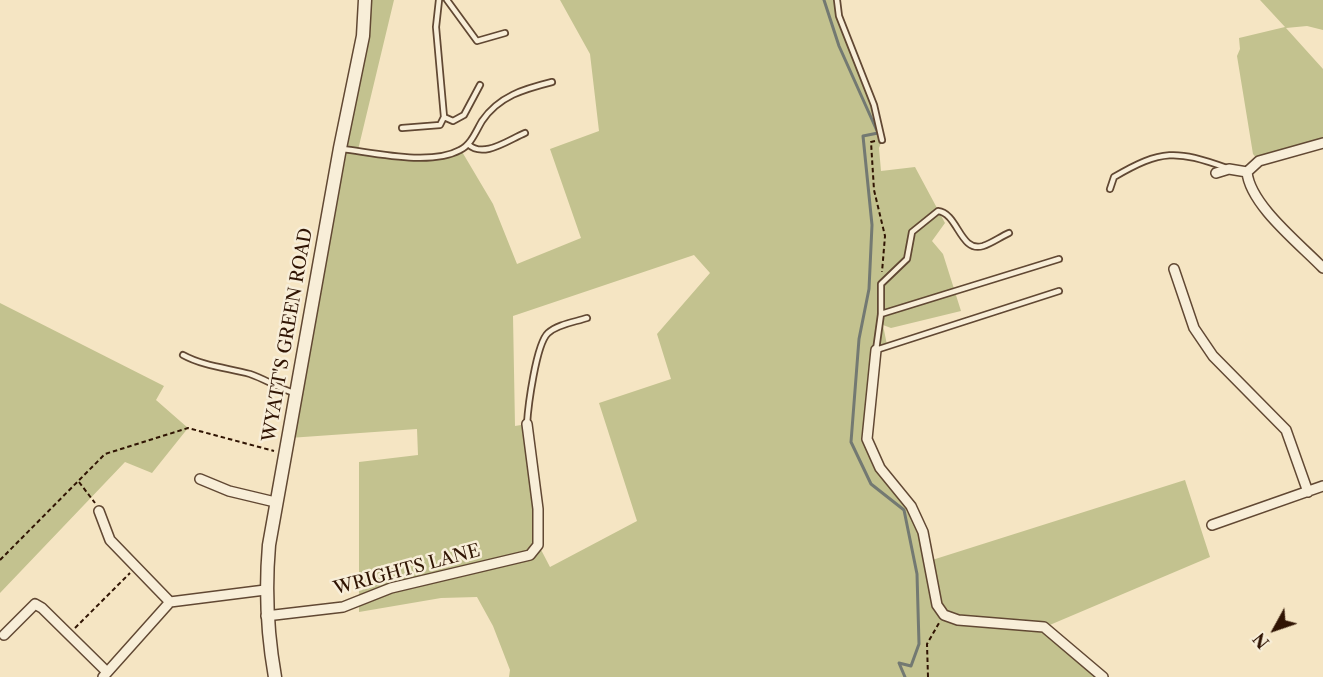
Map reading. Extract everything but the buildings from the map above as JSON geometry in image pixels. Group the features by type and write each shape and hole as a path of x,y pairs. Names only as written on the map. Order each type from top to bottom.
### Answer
{"street":[{"name":"WYATT'S GREEN ROAD","path":"275,677 266,616 265,590 276,502 340,148 363,36 365,0"},
{"path":"1247,172 1259,161 1283,152 1323,143"},
{"path":"1216,173 1229,169 1247,172"},
{"path":"1247,172 1248,184 1264,207 1323,268"},
{"path":"1174,269 1194,328 1213,356 1286,430 1308,492"},
{"path":"876,350 867,439 880,468 911,506 923,532 937,605 944,615 958,620 1044,627 1103,677"},
{"name":"WRIGHTS LANE","path":"266,616 343,607 391,588 530,555 538,544 538,509 527,424"},
{"path":"200,479 229,490 276,502"},
{"path":"1212,525 1323,486"},
{"path":"99,511 110,540 170,602"},
{"path":"4,635 35,604 69,635 105,675 170,602 265,590"}],"lane":[{"path":"402,128 440,125 444,117 436,27 439,0"},
{"path":"447,0 477,41 505,33"},
{"path":"837,0 839,16 874,105 882,140"},
{"path":"340,148 425,158 451,154 468,144 490,111 514,92 552,82"},
{"path":"444,117 453,121 464,115 480,85"},
{"path":"468,144 474,150 483,152 525,133"},
{"path":"1110,189 1114,177 1154,156 1187,154 1229,169"},
{"path":"1009,233 981,247 973,246 967,242 948,215 938,211 912,232 907,260 881,284 881,314 876,350 1059,291"},
{"path":"881,314 1059,259"},
{"path":"527,424 540,348 545,335 555,328 587,318"},
{"path":"183,355 197,363 212,364 254,375 296,393"}],"path":[{"path":"881,284 885,236 874,190 871,142 882,140"},
{"path":"0,560 105,454 188,428 286,453"},
{"path":"78,481 92,496 99,511"},
{"path":"69,635 136,566"},
{"path":"928,677 927,644 944,615"}],"shaded area":[{"path":"365,0 394,0 358,150 425,158 461,150 493,204 517,264 581,238 550,149 599,131 590,54 560,0 837,0 874,105 882,140 879,148 881,171 915,167 945,223 932,241 943,254 961,311 891,328 883,325 887,345 876,350 867,439 873,454 911,506 929,561 1185,480 1210,557 1045,627 1103,677 509,677 510,670 493,626 477,597 441,598 359,612 359,462 418,455 417,429 289,438","holes":["694,255 710,273 657,334 671,379 599,403 637,521 550,567 538,544 527,424 515,426 513,316"]},
{"path":"1260,0 1323,0 1323,30 1307,26 1286,28 1323,69 1323,143 1259,161 1253,154 1237,56 1240,49 1239,38 1285,27"},
{"path":"0,303 164,386 156,400 188,428 152,473 125,462 0,593"}],"waterway":[{"path":"824,0 839,46 878,133 863,136 872,225 869,289 859,339 851,442 871,484 904,510 917,574 919,644 911,666 899,663 905,677"}]}
